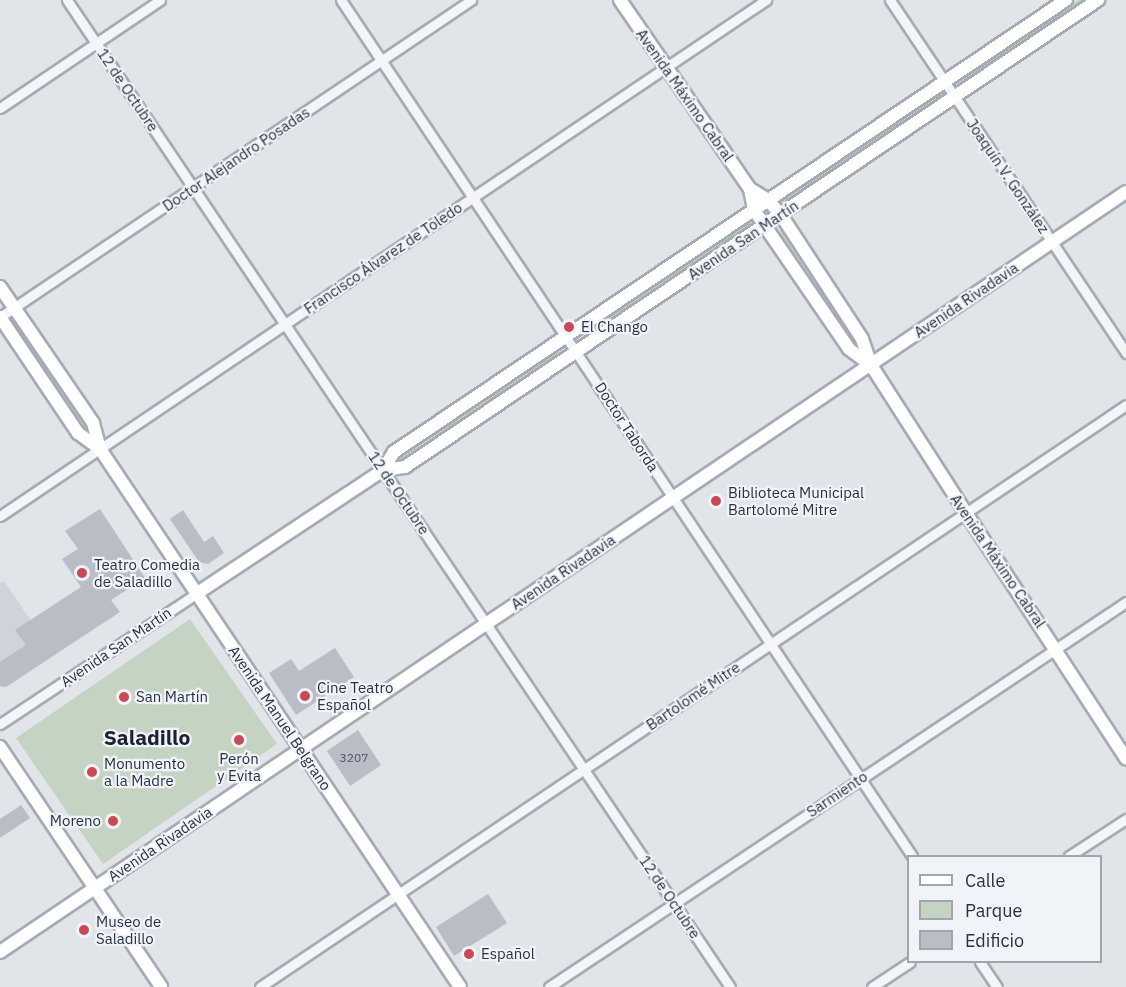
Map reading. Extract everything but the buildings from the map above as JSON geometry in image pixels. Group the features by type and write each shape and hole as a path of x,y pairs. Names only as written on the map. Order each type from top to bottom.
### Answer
{"main road":[{"name":"Avenida Máximo Cabral","path":"620,0 750,189 754,210 849,349 871,365"},
{"name":"Avenida San Martín","path":"196,594 383,470 394,452 1066,0"},
{"name":"Avenida San Martín","path":"383,470 405,467 1098,0"},
{"name":"Avenida Máximo Cabral","path":"750,189 768,200 780,215 862,339 871,365 1126,758"},
{"name":"Avenida Rivadavia","path":"0,952 1126,192"},
{"name":"Avenida Manuel Belgrano","path":"0,287 93,423 100,449 460,987"},
{"name":"Avenida Manuel Belgrano","path":"0,317 78,433 100,449"},
{"path":"0,747 161,987"}],"street":[{"name":"12 de Octubre","path":"67,0 730,987"},
{"path":"0,108 160,0"},
{"name":"Doctor Taborda","path":"341,0 475,196 911,855"},
{"name":"Doctor Alejandro Posadas","path":"0,317 471,0"},
{"name":"Francisco Álvarez de Toledo","path":"0,516 766,0"},
{"name":"Joaquín V. González","path":"890,0 1126,353"},
{"name":"Bartolomé Mitre","path":"260,987 1126,405"},
{"name":"Avenida San Martín","path":"0,724 196,594"},
{"name":"Sarmiento","path":"549,987 1126,602"},
{"path":"1071,855 1126,819"},
{"path":"872,987 908,963"},
{"path":"981,963 997,987"}],"shaded area":[{"path":"4,581 54,655 6,687 0,686 0,583"}],"green space":[{"path":"1078,0 1084,0 965,80 963,77"},
{"path":"940,94 942,97 781,205 779,202"},
{"path":"750,221 752,224 592,331 590,329"},
{"path":"781,230 855,339 852,341 779,232"},
{"path":"16,321 89,430 87,432 13,323"},
{"path":"556,351 558,354 397,462 395,459"},
{"path":"190,619 277,744 103,864 16,738"}],"place":[{"name":"El Chango","path":"569,327"},
{"name":"Biblioteca Municipal Bartolomé Mitre","path":"716,501"},
{"name":"Teatro Comedia de Saladillo","path":"82,573"},
{"name":"Cine Teatro Español","path":"305,696"},
{"name":"San Martín","path":"124,697"},
{"name":"Perón y Evita","path":"239,740"},
{"name":"Monumento a la Madre","path":"92,772"},
{"name":"Moreno","path":"113,821"},
{"name":"Museo de Saladillo","path":"84,930"},
{"name":"Español","path":"469,954"}],"district":[{"name":"Saladillo","path":"147,737"}]}
